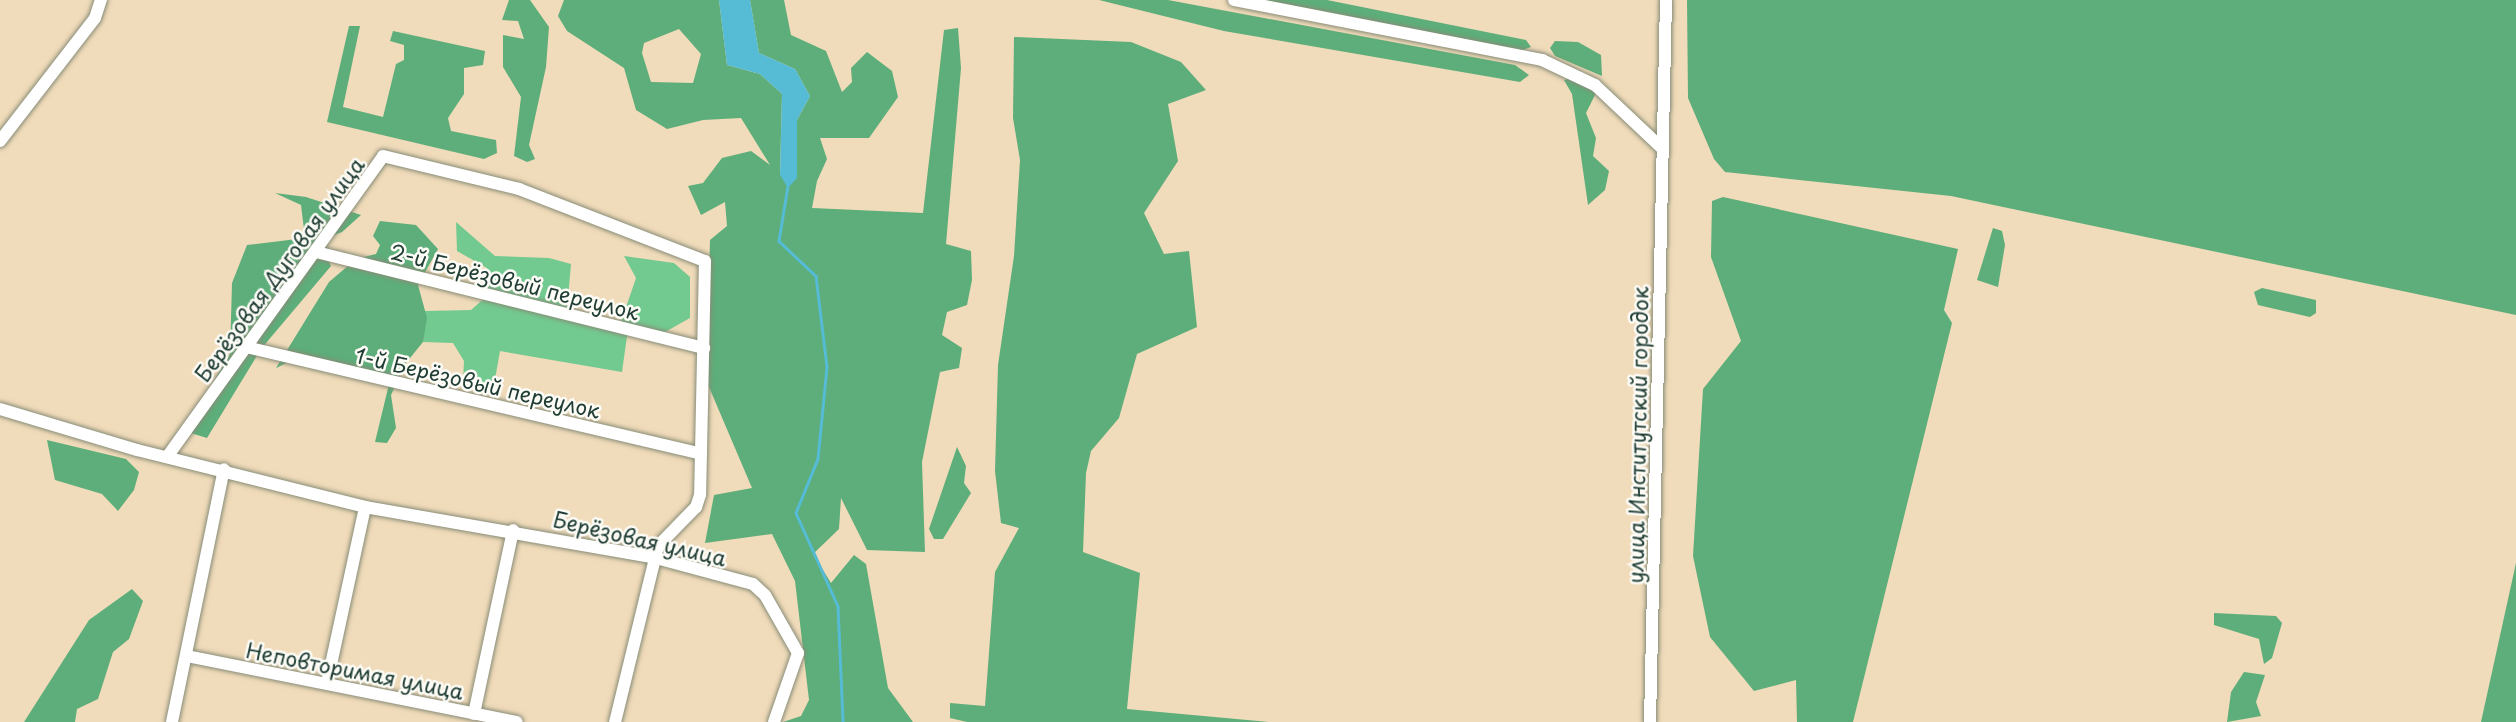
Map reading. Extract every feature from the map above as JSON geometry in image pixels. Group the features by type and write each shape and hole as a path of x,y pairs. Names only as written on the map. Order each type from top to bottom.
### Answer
{"street":[{"path":"0,141 95,18 101,0"},
{"path":"1234,0 1542,60 1595,85 1663,149"},
{"name":"улица Институтский городок","path":"1650,722 1666,0"},
{"name":"Берёзовая Дуговая улица","path":"167,457 383,156 519,189 705,261 701,454 696,508 663,537 615,722"},
{"name":"2-й Берёзовый переулок","path":"316,252 704,348"},
{"name":"1-й Берёзовый переулок","path":"246,346 701,454"},
{"name":"Берёзовая улица","path":"0,409 167,457 224,469 365,507 513,530 656,558 753,584 765,595 798,653 774,722"},
{"path":"173,722 224,469"},
{"path":"327,683 365,507"},
{"path":"474,713 513,530"},
{"name":"Неповторимая улица","path":"187,656 516,722"}],"green space":[{"path":"509,0 530,0 549,27 546,67 529,145 535,159 527,162 514,156 521,97 503,67 503,35 524,39 518,21 502,20"},
{"path":"564,0 719,0 727,65 760,74 782,94 780,174 797,177 797,120 810,96 795,69 759,53 750,0 784,0 791,35 826,51 842,92 852,82 851,68 867,52 892,71 898,97 869,138 820,138 827,159 817,181 812,208 923,213 944,30 958,28 961,68 946,244 971,251 972,280 967,305 947,312 942,335 962,348 959,368 940,372 922,462 925,552 867,550 841,498 839,529 813,554 831,583 854,555 866,564 888,688 913,722 783,722 801,716 809,700 795,581 772,534 705,543 714,495 752,488 706,380 710,240 727,226 725,202 701,215 688,186 703,183 722,158 751,151 770,165 741,118 703,120 667,129 636,110 624,68 567,31 558,16","holes":["679,29 701,54 693,83 651,82 642,53 644,43"]},
{"path":"1099,0 1168,0 1515,65 1529,75 1520,82 1224,31"},
{"path":"1263,0 1327,0 1526,40 1531,47 1517,52"},
{"path":"1687,0 2516,0 2516,315 1951,196 1725,172 1714,159 1688,98"},
{"path":"349,26 360,26 343,107 383,117 396,64 404,60 404,45 390,41 393,31 485,51 483,65 464,68 464,94 448,118 451,131 496,140 497,153 484,159 327,122"},
{"path":"1014,37 1131,42 1181,62 1206,90 1168,104 1178,161 1144,213 1164,254 1189,251 1197,327 1137,354 1119,418 1091,451 1086,473 1083,552 1140,573 1127,709 1269,722 967,722 950,718 950,703 985,706 995,572 1019,528 1001,523 995,471 998,365 1014,256 1020,160 1013,118"},
{"path":"1555,41 1578,42 1601,55 1602,76 1555,56 1550,48"},
{"path":"1572,78 1596,93 1586,113 1596,138 1593,156 1609,171 1605,190 1588,205 1572,94 1564,80"},
{"path":"275,193 306,197 361,215 342,232 320,241 331,266 261,349 207,438 184,431 230,354 232,283 247,245 305,238 301,205"},
{"path":"1723,197 1958,249 1944,310 1952,323 1853,722 1797,722 1796,680 1754,691 1710,637 1693,556 1703,389 1741,341 1711,257 1712,201"},
{"path":"380,221 416,225 438,249 418,285 427,318 423,342 406,363 391,395 396,428 387,443 375,442 390,380 295,359 276,368 329,282 356,259 376,254 380,245 373,236"},
{"path":"456,222 495,256 549,258 571,264 567,310 621,322 636,278 624,256 674,263 690,277 690,318 665,332 628,329 622,372 500,351 493,391 463,382 464,361 453,343 423,342 425,311 471,310 487,296 487,268 457,251"},
{"path":"1993,228 2002,231 2005,245 1998,287 1977,280"},
{"path":"2262,288 2316,300 2316,313 2310,317 2258,305 2254,292"},
{"path":"47,440 126,459 139,472 134,490 118,511 102,494 55,480"},
{"path":"957,447 966,466 964,483 971,493 943,539 934,539 929,529"},
{"path":"2516,563 2516,722 2481,722"},
{"path":"132,589 143,601 129,639 113,652 98,699 77,709 75,722 24,722 89,620"},
{"path":"2214,613 2276,616 2282,623 2272,658 2264,664 2259,639 2214,625"},
{"path":"2244,672 2265,675 2256,702 2261,716 2227,722 2231,692"}],"water":[{"path":"719,0 750,0 759,53 795,69 810,96 797,120 797,178 788,188 780,175 782,94 760,74 727,65"}],"waterway":[{"path":"788,186 779,241 816,276 827,367 818,459 796,513 838,606 843,722"}]}
